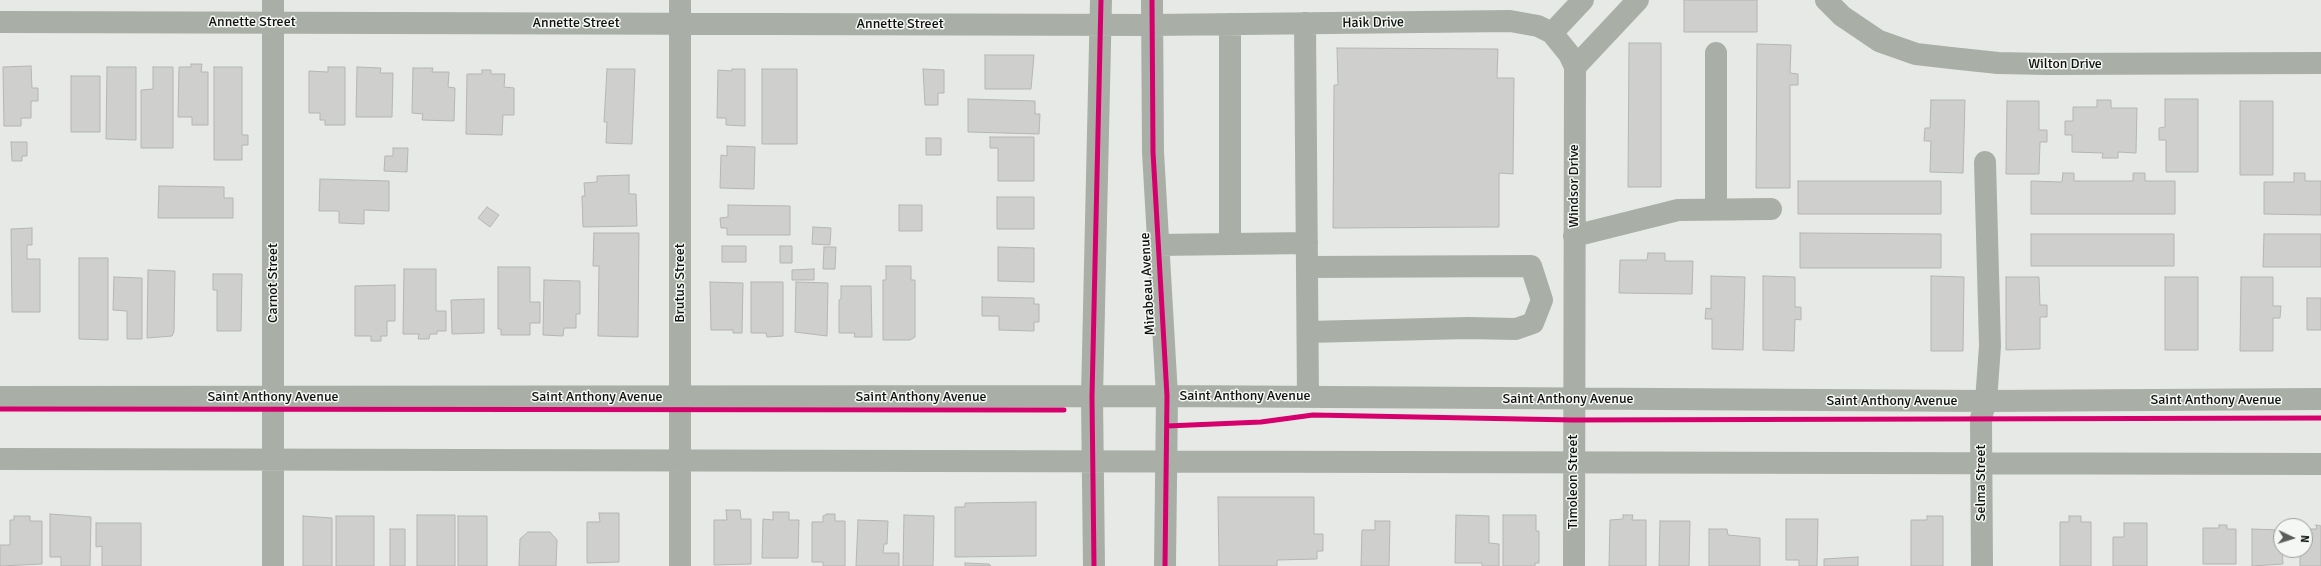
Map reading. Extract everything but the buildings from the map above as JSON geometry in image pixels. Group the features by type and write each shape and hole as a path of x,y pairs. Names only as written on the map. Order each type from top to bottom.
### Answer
{"street":[{"name":"Carnot Street","path":"273,0 273,566"},
{"name":"Brutus Street","path":"680,0 680,566"},
{"path":"1094,566 1092,397 1102,24 1101,0"},
{"name":"Mirabeau Avenue","path":"1152,0 1153,152 1167,396 1165,566"},
{"path":"1552,33 1583,0"},
{"path":"1574,67 1638,0"},
{"name":"Wilton Drive","path":"1826,0 1842,16 1879,41 1916,54 1998,63 2321,63"},
{"name":"Haik Drive","path":"1152,25 1510,21 1538,26 1552,33 1569,54 1574,67"},
{"name":"Annette Street","path":"0,22 1152,25"},
{"path":"1305,23 1308,397"},
{"path":"1230,24 1230,244"},
{"path":"1716,52 1716,208"},
{"name":"Windsor Drive","path":"1573,399 1574,67"},
{"name":"Selma Street","path":"1982,566 1981,418 1986,401 1990,346 1985,162"},
{"path":"1574,236 1678,210 1716,208 1771,209"},
{"path":"1158,245 1307,243"},
{"path":"1307,267 1531,266 1542,300 1533,323 1516,329 1468,328 1308,332"},
{"name":"Saint Anthony Avenue","path":"0,397 1167,396 1986,401 2321,399"},
{"name":"Timoleon Street","path":"1573,399 1574,566"},
{"path":"0,459 1167,461 1981,465 2321,464"}],"cycle path":[{"path":"1094,566 1092,397 1101,0"},
{"path":"1152,0 1153,152 1167,396 1165,566"},
{"path":"0,409 1064,410"},
{"path":"1167,426 1261,422 1313,415 1573,420 2321,418"}]}
